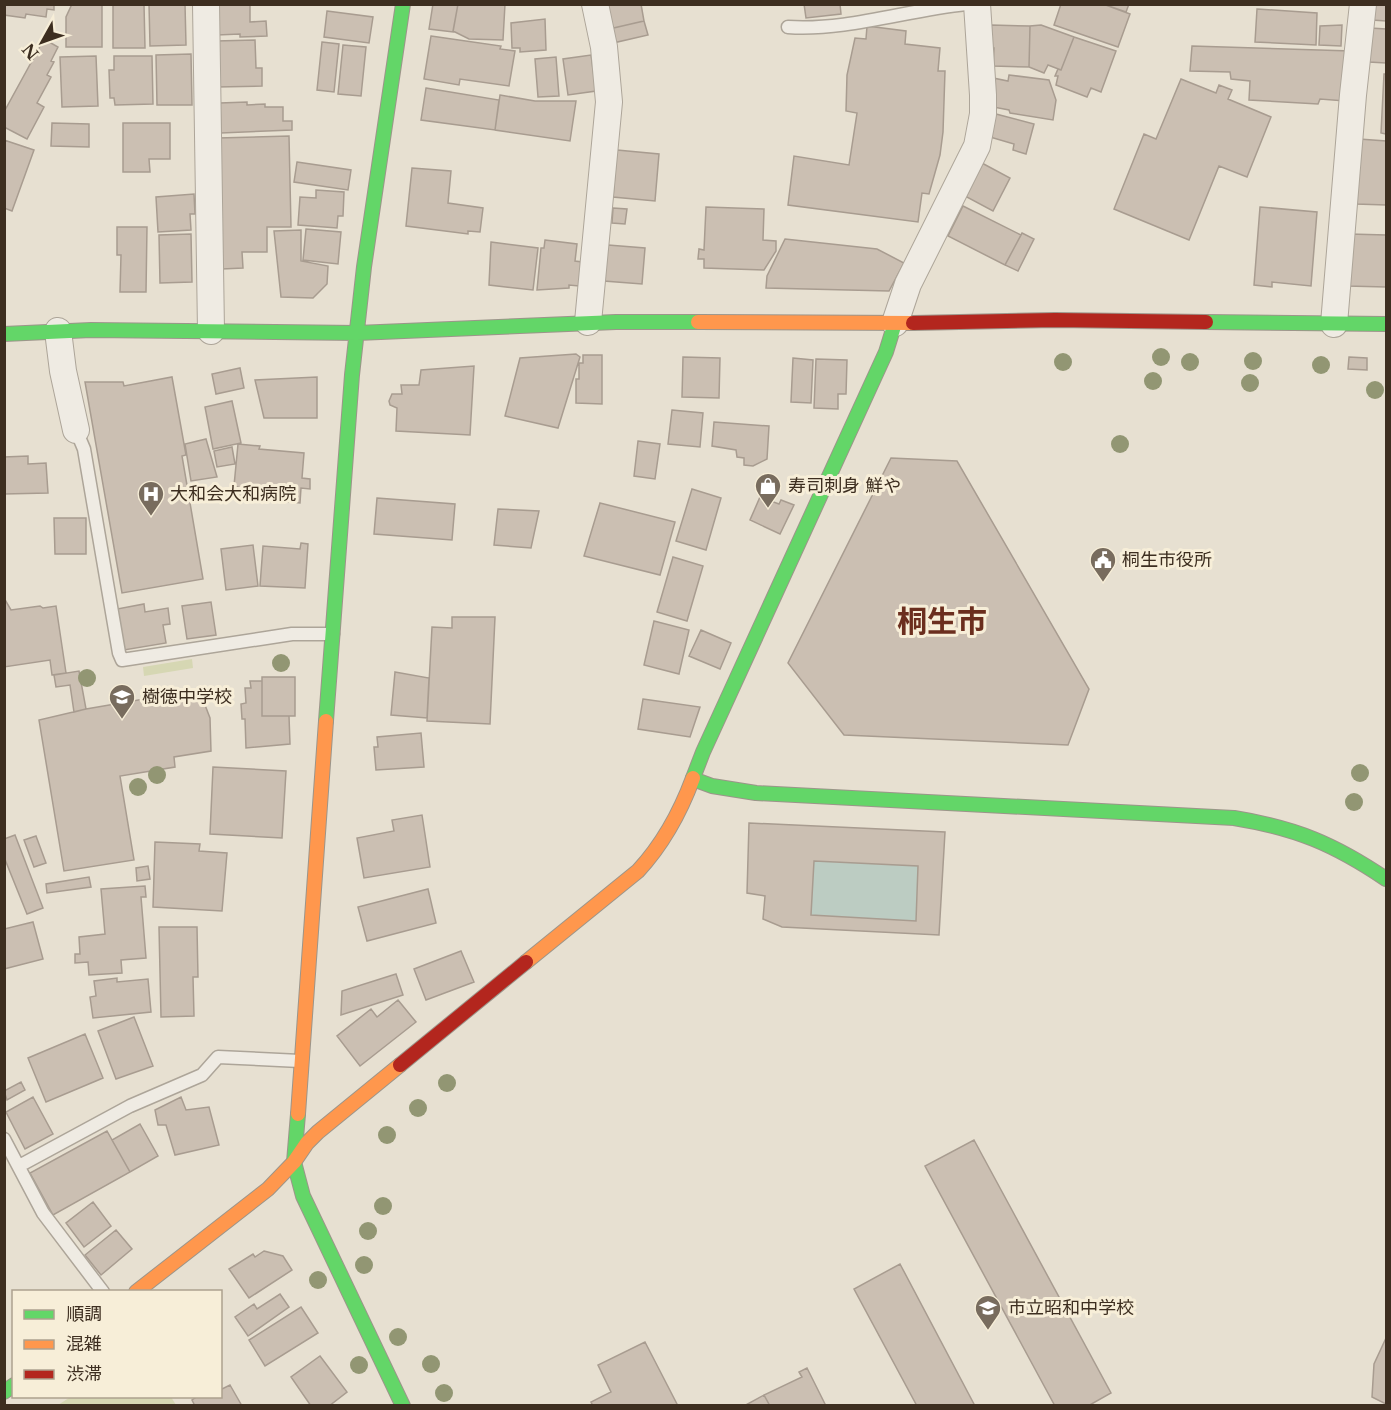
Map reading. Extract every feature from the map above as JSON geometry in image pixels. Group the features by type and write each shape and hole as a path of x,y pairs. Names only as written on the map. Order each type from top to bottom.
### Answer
{"street":[{"path":"206,4 211,332"},
{"path":"403,4 364,267 352,375 294,1162 303,1196 404,1406"},
{"path":"588,322 609,102 604,47 595,4"},
{"path":"139,1290 268,1189 294,1162 318,1131 645,864 661,845 886,352 908,284 977,146 983,114 983,95 977,4"},
{"path":"1334,324 1353,94 1363,4"},
{"path":"4,334 58,331 357,333 588,322 896,323 1054,320 1386,324"},
{"path":"58,331 63,371 76,430"},
{"path":"693,779 712,786 756,793 1245,820 1283,827 1323,840 1351,855 1386,879"}],"lane":[{"path":"788,27 803,28 844,23 966,4"},
{"path":"76,430 84,449 117,643 122,660 292,634 334,634"},
{"path":"19,1166 130,1106 202,1075 218,1057 302,1062"},
{"path":"4,1139 43,1213 101,1290"}],"green space":[{"path":"192,659 193,668 144,676 143,667"},
{"path":"69,1398 172,1398 176,1405 58,1405"}],"shaded area":[{"path":"814,861 918,866 916,921 811,915"}],"building":[{"path":"4,4 54,4 54,10 47,9 46,17 26,14 25,18 4,15"},
{"path":"72,4 102,4 102,47 66,47 66,17"},
{"path":"113,4 144,4 145,48 113,48"},
{"path":"149,4 185,4 186,45 150,46"},
{"path":"216,4 250,4 250,22 266,21 267,36 217,35"},
{"path":"433,4 458,4 453,32 429,29"},
{"path":"458,4 505,4 503,40 469,39 453,31"},
{"path":"603,4 641,4 644,21 609,29"},
{"path":"804,4 840,4 841,14 806,18"},
{"path":"1061,4 1103,4 1130,14 1118,47 1054,25"},
{"path":"1103,4 1129,4 1126,12"},
{"path":"1374,4 1386,4 1386,21 1372,20"},
{"path":"1257,9 1317,13 1316,45 1255,42"},
{"path":"327,11 373,17 369,43 324,37"},
{"path":"545,19 546,50 520,52 520,48 512,48 511,23"},
{"path":"644,21 648,35 613,43 609,29"},
{"path":"991,25 1030,26 1029,67 993,66 994,48 991,48"},
{"path":"1041,25 1074,37 1061,70 1048,65 1044,73 1029,67 1030,26"},
{"path":"1342,25 1341,46 1319,45 1320,26"},
{"path":"867,26 906,31 905,44 940,48 938,71 945,71 943,132 940,155 929,194 922,193 918,222 788,205 794,156 849,165 857,113 846,111 847,75 855,38 866,39"},
{"path":"1370,28 1386,29 1386,63 1369,62"},
{"path":"431,36 501,46 500,49 515,51 509,86 460,79 459,85 424,79"},
{"path":"1074,37 1116,51 1101,92 1091,88 1087,97 1056,85 1058,76 1055,76 1058,69 1061,70"},
{"path":"44,39 58,47 47,75 51,77 37,103 44,107 27,139 4,127 4,112"},
{"path":"255,40 256,68 262,68 262,86 217,87 216,41"},
{"path":"322,42 339,44 334,92 317,90"},
{"path":"343,45 366,47 361,96 338,94"},
{"path":"1192,46 1351,51 1345,101 1320,99 1318,104 1249,100 1250,81 1231,79 1230,72 1190,71"},
{"path":"191,54 192,105 157,105 156,55"},
{"path":"591,55 596,91 568,95 563,59"},
{"path":"96,56 98,106 62,107 60,57"},
{"path":"114,56 152,56 153,104 115,105 114,98 110,98 109,70 114,70"},
{"path":"556,57 559,96 538,97 535,59"},
{"path":"1384,74 1386,74 1386,134 1381,133"},
{"path":"1009,75 1049,80 1056,100 1053,120 1010,113 1009,110 993,107 993,78 1008,81"},
{"path":"1181,79 1216,93 1219,85 1232,90 1228,99 1271,117 1247,177 1219,166 1189,240 1114,209 1144,134 1156,139"},
{"path":"426,88 499,100 495,130 421,120"},
{"path":"500,95 535,101 576,101 570,141 495,130"},
{"path":"247,102 247,105 265,104 265,107 283,107 283,121 292,121 292,130 221,133 220,103"},
{"path":"996,114 1034,124 1026,154 1013,150 1014,144 990,137"},
{"path":"52,123 89,124 89,147 51,146"},
{"path":"123,123 170,123 170,159 149,159 150,172 123,172"},
{"path":"289,136 291,227 267,227 267,252 242,252 243,268 222,269 218,138"},
{"path":"1359,139 1386,141 1386,205 1356,204"},
{"path":"4,140 34,150 12,211 4,208"},
{"path":"617,150 659,154 655,201 613,197"},
{"path":"297,162 351,170 348,190 294,182"},
{"path":"980,162 1010,178 993,211 963,195"},
{"path":"412,168 451,171 448,203 483,208 480,232 468,231 468,234 406,226"},
{"path":"316,190 344,192 343,216 338,216 337,228 298,225 300,197 316,198"},
{"path":"194,194 195,214 190,214 191,230 158,232 156,197"},
{"path":"963,206 1021,235 1005,265 948,236"},
{"path":"706,207 764,209 763,240 776,241 776,251 764,270 704,268 704,259 698,259 699,249 704,250"},
{"path":"1260,207 1317,212 1311,286 1272,282 1272,287 1254,285"},
{"path":"613,208 627,209 625,224 612,223"},
{"path":"117,227 147,227 146,292 120,292 121,255 117,255"},
{"path":"306,229 341,232 338,264 303,260"},
{"path":"301,230 301,261 328,266 327,284 313,298 281,297 274,231"},
{"path":"1022,233 1034,239 1018,271 1005,265"},
{"path":"191,234 192,282 160,283 159,235"},
{"path":"1349,234 1386,235 1386,287 1347,286"},
{"path":"785,239 877,249 904,263 889,291 766,288 767,276"},
{"path":"545,240 577,244 575,261 582,262 579,286 569,285 569,288 537,290 541,248 544,248"},
{"path":"491,242 538,248 533,290 489,285"},
{"path":"608,245 645,248 642,284 604,281"},
{"path":"576,354 580,357 558,428 505,416 520,358"},
{"path":"583,355 602,355 602,404 576,403 576,379 579,379 579,363 583,363"},
{"path":"683,357 720,358 719,398 682,397"},
{"path":"1349,357 1367,358 1367,370 1348,369"},
{"path":"793,358 813,360 811,403 791,402"},
{"path":"816,359 847,360 846,394 838,394 838,409 814,408"},
{"path":"474,366 470,435 396,431 397,408 390,405 389,401 392,394 402,394 401,385 419,385 421,370"},
{"path":"240,368 244,388 216,394 212,374"},
{"name":"大和会大和病院","path":"172,377 186,455 182,456 203,579 122,593 85,382 123,382 124,386"},
{"path":"317,377 317,418 264,418 255,380"},
{"path":"232,401 241,443 213,449 205,407"},
{"path":"672,410 703,413 700,447 668,444"},
{"path":"714,422 769,426 767,459 753,466 744,465 744,458 737,457 736,450 712,446"},
{"path":"206,439 217,477 191,481 185,444"},
{"path":"638,441 660,444 655,479 634,476"},
{"path":"238,444 260,446 259,449 304,453 302,478 310,479 310,489 301,488 300,503 237,497 238,487 234,486"},
{"path":"232,447 235,464 217,467 214,451"},
{"path":"28,456 28,464 46,463 48,493 4,494 4,457"},
{"path":"891,458 957,461 1089,689 1068,745 844,735 788,663"},
{"path":"692,489 721,498 706,550 676,541"},
{"path":"760,497 779,504 781,500 794,505 780,534 750,520"},
{"path":"377,498 455,504 452,540 374,534"},
{"path":"600,503 675,522 660,575 584,556"},
{"path":"498,509 539,511 531,548 494,545"},
{"path":"54,518 86,518 86,554 55,554"},
{"path":"301,543 308,544 305,588 260,586 263,546 300,549"},
{"path":"253,545 258,586 226,590 221,549"},
{"path":"673,557 703,566 687,621 657,612"},
{"path":"4,598 11,610 56,606 66,673 52,675 50,660 4,667"},
{"path":"211,602 216,635 187,639 182,606"},
{"path":"144,604 145,612 168,608 170,624 163,625 166,643 124,650 117,609"},
{"path":"452,617 495,617 490,724 427,721 432,627 452,628"},
{"path":"654,621 689,630 679,674 644,665"},
{"path":"701,630 731,643 720,669 689,656"},
{"path":"79,671 86,709 74,712 70,685 56,687 54,675"},
{"path":"395,672 429,678 427,718 391,715"},
{"path":"262,677 295,677 295,716 262,716"},
{"path":"250,681 262,681 262,716 289,716 290,744 246,748 245,719 242,719 241,704 246,703 245,688 251,688"},
{"path":"202,689 210,718 211,751 174,757 175,767 120,776 134,860 64,871 39,720 86,709"},
{"path":"643,699 700,707 690,737 638,729"},
{"path":"421,733 424,767 376,770 374,747 378,747 377,737"},
{"path":"213,767 286,771 282,838 210,834"},
{"path":"422,815 430,867 364,878 357,838 394,831 392,820"},
{"path":"749,823 945,832 939,935 782,927 763,919 765,896 747,893","holes":["814,861 918,866 916,921 811,915"]},
{"path":"15,835 43,908 27,914 4,857 4,839"},
{"path":"36,836 46,863 34,867 24,840"},
{"path":"155,842 200,844 199,851 227,853 222,911 153,907"},
{"path":"148,866 150,879 137,881 136,868"},
{"path":"89,877 91,887 47,893 46,884"},
{"path":"145,886 146,897 141,897 146,958 121,960 122,973 89,975 88,962 75,963 75,954 80,954 79,937 105,934 101,889"},
{"path":"428,889 436,923 367,941 358,907"},
{"path":"33,922 43,959 4,969 4,929"},
{"path":"159,927 197,927 198,977 193,977 194,1016 161,1017"},
{"path":"461,951 474,982 426,1000 414,969"},
{"path":"396,974 403,995 341,1015 342,991"},
{"path":"117,978 117,982 148,979 151,1012 93,1018 90,997 96,996 94,981"},
{"path":"398,1000 416,1022 360,1066 337,1036 371,1009 377,1017"},
{"path":"134,1017 153,1066 116,1079 98,1031"},
{"path":"85,1034 103,1078 46,1102 28,1058"},
{"path":"21,1082 25,1090 7,1100 4,1091"},
{"path":"33,1097 53,1134 25,1149 6,1112"},
{"path":"181,1097 186,1110 209,1107 219,1145 175,1155 166,1125 158,1125 155,1110"},
{"path":"140,1124 158,1156 130,1172 112,1140"},
{"path":"107,1131 130,1172 53,1215 30,1173"},
{"path":"974,1140 1111,1393 1088,1406 1055,1406 925,1166"},
{"path":"93,1202 111,1226 84,1247 66,1223"},
{"path":"116,1230 132,1249 101,1275 85,1255"},
{"path":"264,1251 283,1256 292,1270 249,1298 229,1269 253,1254 255,1257"},
{"path":"900,1264 975,1406 917,1406 854,1289"},
{"path":"280,1294 289,1307 248,1336 235,1317 254,1304 257,1309"},
{"path":"301,1307 318,1333 265,1366 249,1340"},
{"path":"1386,1338 1386,1404 1372,1397 1374,1364"},
{"path":"645,1342 678,1406 593,1406 591,1402 611,1392 598,1365"},
{"path":"320,1356 347,1392 329,1406 311,1406 291,1377"},
{"path":"807,1368 826,1406 770,1406 764,1395 802,1377 799,1372"},
{"path":"230,1385 242,1406 195,1406 192,1400 222,1398 222,1389"},
{"path":"764,1395 770,1406 744,1406"}],"traffic: fast":[{"path":"326,721 352,375 364,267 403,4"},
{"path":"4,334 91,330 357,333 616,322 698,322"},
{"path":"1206,322 1386,324"},
{"path":"693,778 886,352 895,323"},
{"path":"693,779 712,786 756,793 1234,818 1277,827 1314,839 1349,856 1386,879"},
{"path":"298,1114 294,1162 303,1196 403,1406"},
{"path":"4,1392 12,1386"}],"traffic: slow":[{"path":"698,322 913,323"},
{"path":"298,1114 326,721"},
{"path":"526,962 638,871 670,828 693,778"},
{"path":"139,1290 268,1189 318,1132 400,1065"}],"traffic: jam":[{"path":"913,323 1055,320 1206,322"},
{"path":"400,1065 526,962"}],"place":[{"name":"寿司刺身 鮮や","path":"768,509"},
{"name":"大和会大和病院","path":"151,517"},
{"name":"桐生市役所","path":"1103,583"},
{"name":"樹徳中学校","path":"122,720"},
{"name":"市立昭和中学校","path":"988,1331"}],"district":[{"name":"桐生市","path":"942,621"}]}
